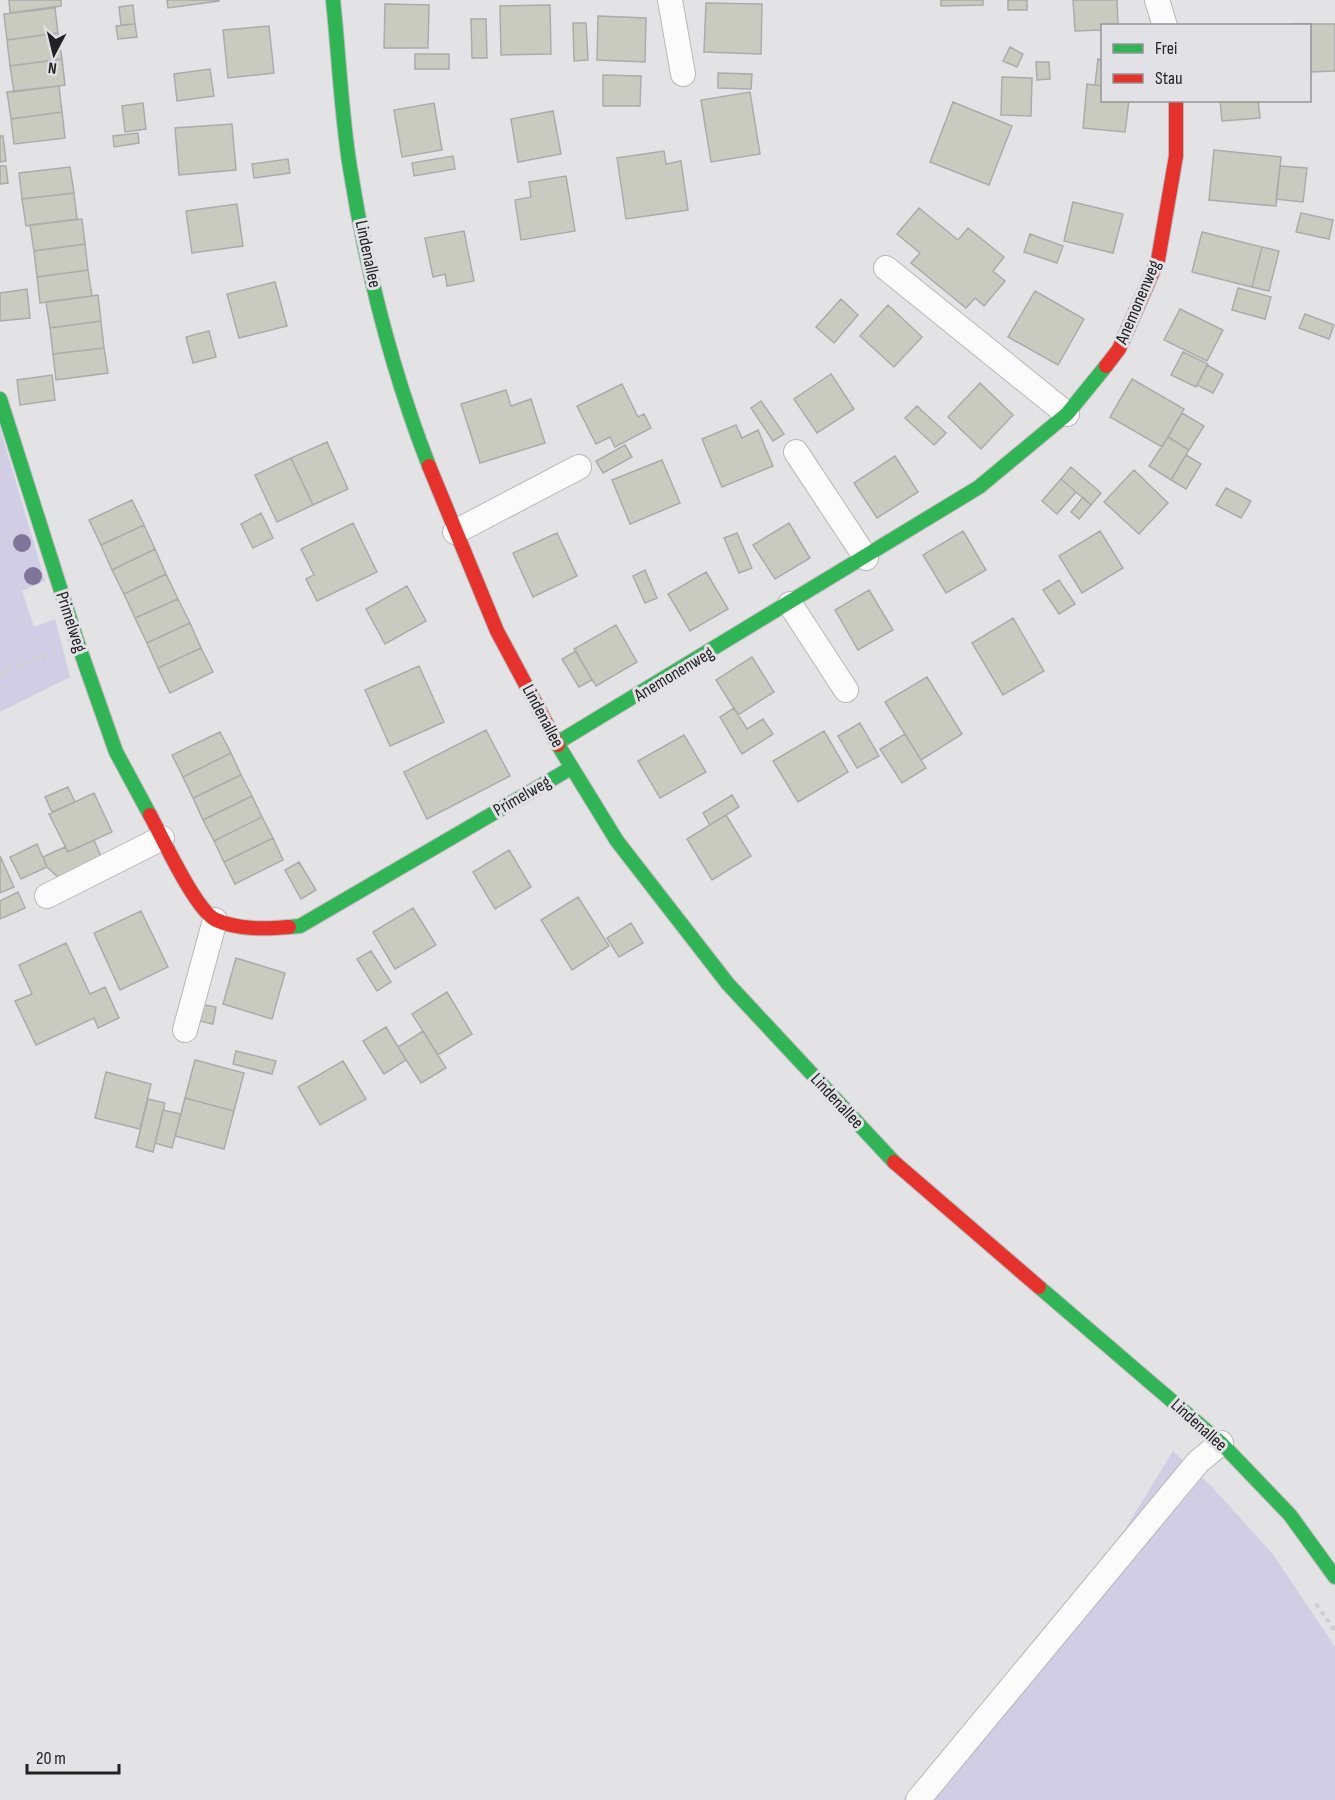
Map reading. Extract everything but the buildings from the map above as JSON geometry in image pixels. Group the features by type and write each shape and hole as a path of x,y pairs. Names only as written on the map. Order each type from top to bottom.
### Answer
{"street":[{"name":"Lindenallee","path":"333,0 350,167 374,284 412,423 454,532 497,631 571,768 640,873 728,984 890,1159 1221,1443 1290,1515 1335,1577"},
{"path":"670,0 683,74"},
{"path":"1157,0 1165,24"},
{"name":"Anemonenweg","path":"557,743 866,558 979,487 1067,414 1119,349 1158,260 1176,156 1176,102"},
{"path":"886,268 1067,414"},
{"name":"Primelweg","path":"0,399 77,641 116,752 199,904 215,920 260,930 300,926 571,768"},
{"path":"796,452 866,558"},
{"path":"454,532 579,467"},
{"path":"790,604 846,690"},
{"path":"47,896 162,838"},
{"path":"185,1030 215,920"},
{"path":"918,1800 1198,1462 1221,1443"}],"path":[{"path":"0,674 77,641"},
{"path":"1315,1603 1335,1631"}],"shaded area":[{"path":"0,428 45,581 22,591 34,627 55,619 70,677 0,712"},
{"path":"1173,1451 1213,1488 1272,1553 1335,1647 1335,1800 903,1800 1124,1531"}],"traffic: fast":[{"path":"333,0 342,105 356,206 372,281 392,356 429,466"},
{"path":"557,743 979,487 1067,414 1106,366"},
{"path":"0,399 77,641 116,752 150,815"},
{"path":"558,745 617,841 728,984 894,1162"},
{"path":"289,927 300,926 571,768"},
{"path":"1039,1287 1221,1443 1290,1515 1335,1577"}],"traffic: jam":[{"path":"1106,366 1119,349 1158,260 1176,156 1176,102"},
{"path":"429,466 497,631 558,745"},
{"path":"150,815 189,889 208,914 216,920 243,927 289,927"},
{"path":"894,1162 1039,1287"}]}
